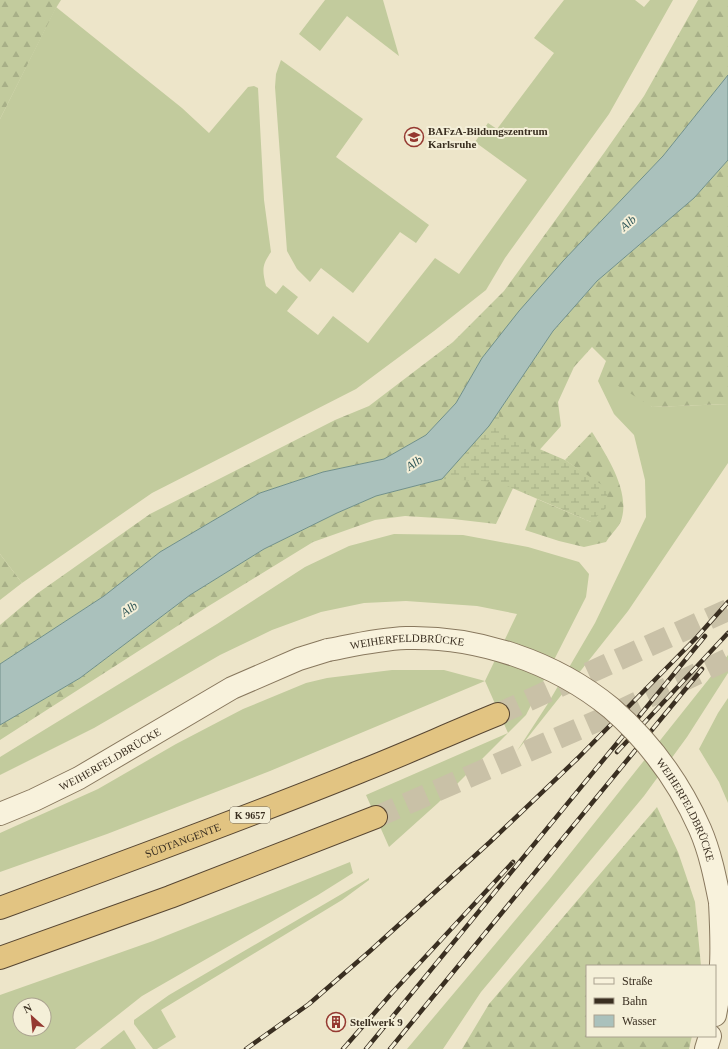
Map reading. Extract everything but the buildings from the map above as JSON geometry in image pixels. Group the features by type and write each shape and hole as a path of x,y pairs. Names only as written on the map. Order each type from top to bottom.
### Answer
{"highway":[{"name":"SÜDTANGENTE","path":"0,908 263,810 360,772 498,714"},
{"path":"0,958 170,897 376,816"}],"street":[{"name":"WEIHERFELDBRÜCKE","path":"0,814 80,778 232,688 299,659 328,650 369,642 406,638 437,639 468,643 523,658 557,673 589,692 611,709 632,729 656,756 675,782 701,830 714,870 720,902 723,945 720,990 716,1010"},
{"path":"706,1049 710,1037"}],"green space":[{"path":"0,0 61,0 0,119"},
{"path":"325,0 383,0 399,56 347,16 320,51 299,34"},
{"path":"564,0 635,0 644,7 650,0 673,0 609,114 505,258 486,290 356,389 152,493 22,583 0,554 0,119 56,7 182,108 209,133 248,87 254,86 258,88 264,200 271,252 264,264 266,286 276,294 283,285 298,297 287,311 318,335 333,316 368,343 435,258 459,274 527,180 475,142 488,123 497,129 554,53 534,38"},
{"path":"698,0 728,0 728,75 663,156 601,221 482,358 456,403 426,435 384,459 323,472 260,493 160,552 104,596 0,664 0,625 38,593 150,514 335,420 369,406 453,342 504,291 604,153 644,96"},
{"path":"281,60 363,119 336,157 429,225 416,243 400,232 353,293 321,268 310,282 297,269 287,251 275,87 276,74"},
{"path":"728,160 728,404 652,407 607,379 606,361 592,347 574,367 558,402 561,426 534,456 515,484 496,524 453,519 405,516 375,520 313,542 207,607 0,740 0,725 80,678 190,595 264,549 337,513 376,496 442,479 489,426 553,331 597,281 694,198"},
{"path":"606,361 652,407 728,404 728,463 628,611 517,751 547,705 595,623 646,517 645,480 634,435 614,414 598,381"},
{"path":"499,411 500,429 514,438 565,460 608,489 606,508 591,522 498,482 442,479 489,426"},
{"path":"592,432 610,463 620,486 623,498 623,510 621,521 618,526 606,542 584,547 525,530 537,499 591,522 582,472 565,460"},
{"path":"394,534 463,535 528,547 579,562 589,574 586,597 526,715 508,733 485,681 517,614 477,606 406,601 364,603 321,612 272,630 220,655 94,728 0,775 0,757 217,624 305,567 349,546"},
{"path":"0,554 22,583 0,600"},
{"path":"728,655 728,673 687,737 644,796 481,992 443,1049 407,1049 549,880"},
{"path":"392,670 444,670 485,681 270,771 107,834 0,872 0,833 98,789 176,744 243,709 306,683 327,678"},
{"path":"728,698 728,803 719,782 699,749 718,713"},
{"path":"508,733 438,803 389,847 366,795"},
{"path":"657,807 678,852 695,902 701,965 586,965 586,1037 692,1037 689,1049 462,1049 489,1004"},
{"path":"350,862 353,873 318,895 142,996 75,1049 0,1049 0,995 153,941"},
{"path":"369,878 369,880 342,900 161,1010 176,1037 157,1049 153,1049 134,1024 134,1020 169,995"},
{"path":"124,1030 136,1049 100,1049"}],"water":[{"name":"Alb","path":"728,75 728,160 694,198 597,281 553,331 489,426 442,479 376,496 337,513 264,549 190,595 80,678 0,725 0,664 104,596 160,552 260,493 323,472 384,459 426,435 456,403 482,358 519,311 563,261 663,156"}],"tunnel":[{"path":"498,714 728,610"},
{"path":"376,817 611,715 728,659"}],"railway":[{"path":"246,1049 309,1004 490,842 578,758 697,637 728,602"},
{"path":"617,752 728,633"},
{"path":"366,1049 705,636"},
{"path":"390,1049 702,669"},
{"path":"343,1049 391,994 513,862"}],"place":[{"name":"BAFzA-Bildungszentrum Karlsruhe","path":"414,137"},
{"name":"Stellwerk 9","path":"336,1022"}]}
